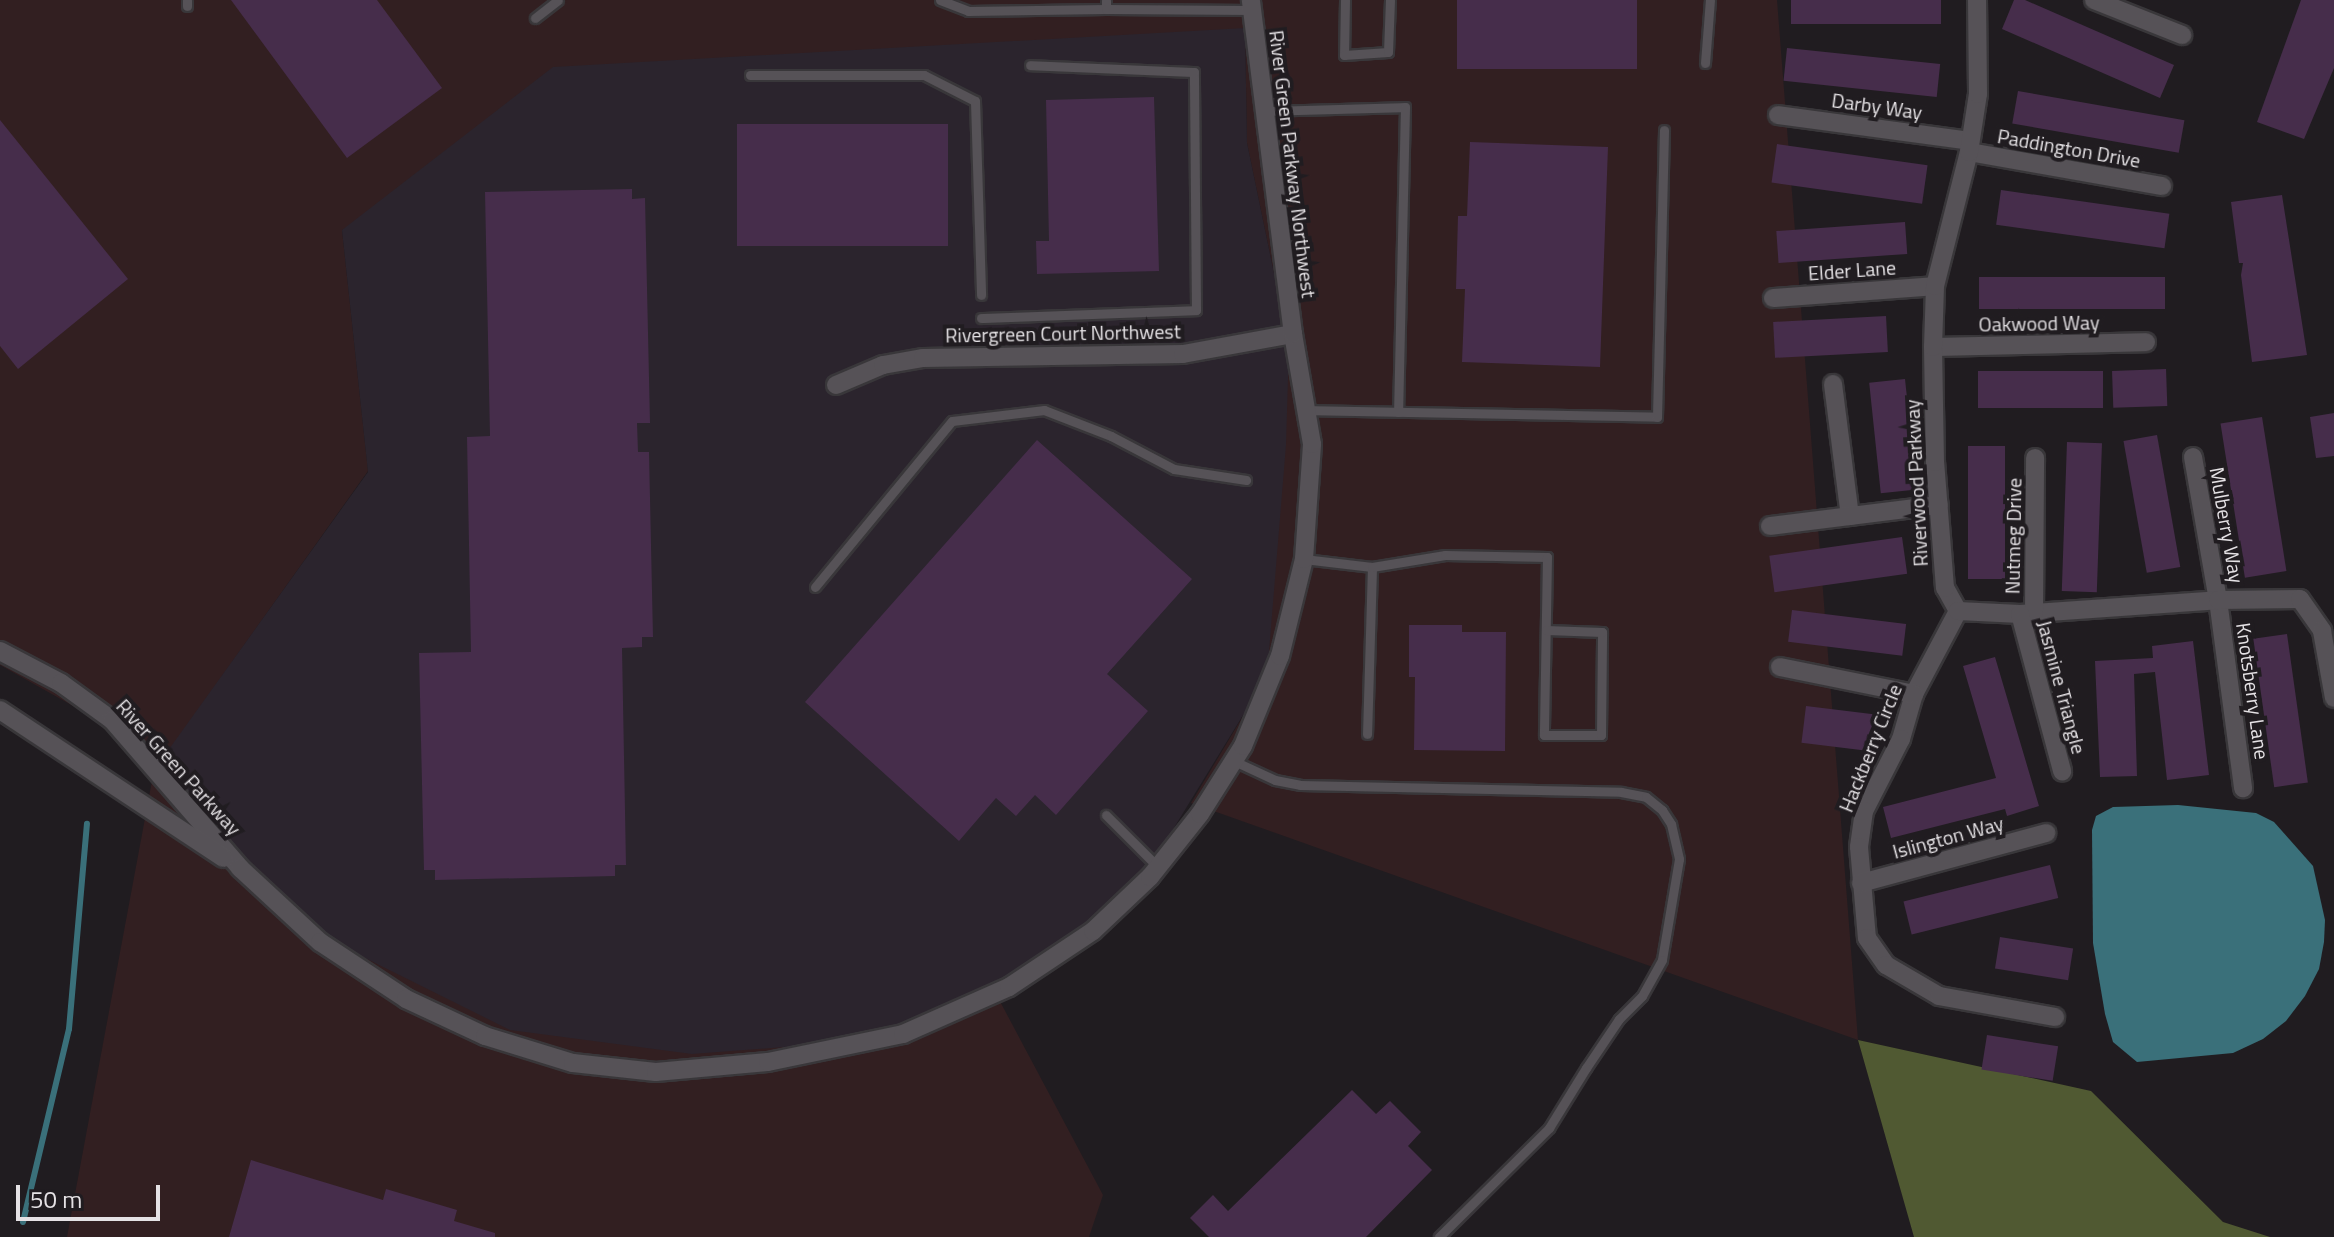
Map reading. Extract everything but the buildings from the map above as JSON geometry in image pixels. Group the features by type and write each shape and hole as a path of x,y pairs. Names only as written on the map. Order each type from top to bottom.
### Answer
{"street":[{"name":"Riverwood Parkway","path":"1958,611 1945,588 1933,347 1935,286 1970,147 1978,94 1977,0"},
{"path":"2094,0 2182,35"},
{"name":"River Green Parkway Northwest","path":"1251,5 1293,334"},
{"name":"Darby Way","path":"1778,115 1970,147"},
{"name":"Paddington Drive","path":"1970,147 2162,186"},
{"name":"Elder Lane","path":"1773,298 1935,286"},
{"name":"Rivergreen Court Northwest","path":"836,385 883,365 923,358 1183,354 1293,334"},
{"name":"River Green Parkway","path":"0,651 61,683 112,720 240,868 320,942 406,999 485,1036 573,1063 656,1072 768,1062 903,1034 1016,983 1093,931 1158,867 1200,814 1234,761 1280,656 1304,559 1312,444 1293,334"},
{"name":"Oakwood Way","path":"1933,347 2146,342"},
{"path":"1833,384 1850,516"},
{"name":"Mulberry Way","path":"2193,457 2218,600"},
{"name":"Nutmeg Drive","path":"2027,614 2035,458"},
{"path":"1770,526 1939,505"},
{"path":"1958,611 2027,614 2218,600 2300,599 2322,631 2334,698"},
{"name":"Knotsberry Lane","path":"2218,600 2243,788"},
{"name":"Hackberry Circle","path":"1958,611 1914,694 1901,739 1864,811 1859,847 1867,938 1886,965 1939,996 2055,1017"},
{"name":"Jasmine Triangle","path":"2027,614 2062,771"},
{"path":"1780,667 1914,694"},
{"name":"River Green Parkway","path":"0,710 240,868"},
{"name":"Islington Way","path":"1861,883 2046,833"}],"lane":[{"path":"535,18 558,0"},
{"path":"940,0 968,11 1106,4 1251,5"},
{"path":"1345,0 1344,55 1388,52 1390,0"},
{"path":"1705,63 1710,0"},
{"path":"981,318 1196,310 1194,72 1030,65"},
{"path":"750,75 924,75 975,101 981,295"},
{"path":"1265,111 1405,107 1398,412"},
{"path":"1306,410 1657,417 1664,130"},
{"path":"815,587 952,421 1044,410 1111,436 1174,469 1246,480"},
{"path":"1304,559 1372,567 1445,555 1547,557 1544,735 1601,735 1602,632 1546,630"},
{"path":"1367,734 1372,567"},
{"path":"1234,761 1275,780 1300,785 1621,792 1646,797 1662,810 1671,824 1679,859 1662,960 1642,996 1619,1019 1549,1128 1439,1237"},
{"path":"1106,815 1158,867"}],"shaded area":[{"path":"0,0 1777,0 1858,1040 1191,803 1267,676 1289,346 1247,143 1245,28 342,230 368,471 155,770 995,992 1103,1195 1089,1237 67,1237 154,770 91,716 0,665"},
{"path":"1245,28 1247,143 1289,346 1286,445 1267,676 1145,875 1095,939 878,1040 692,1054 510,1030 327,939 154,770 368,472 342,230 553,67"}],"green space":[{"path":"1858,1040 2091,1091 2223,1222 2270,1237 1914,1237"}],"water":[{"path":"2178,805 2256,813 2274,822 2313,866 2325,920 2324,942 2319,969 2305,996 2286,1021 2263,1039 2233,1053 2137,1062 2113,1042 2105,1014 2093,943 2092,830 2096,816 2113,807"}],"waterway":[{"path":"23,1222 69,1029 87,824"}]}
